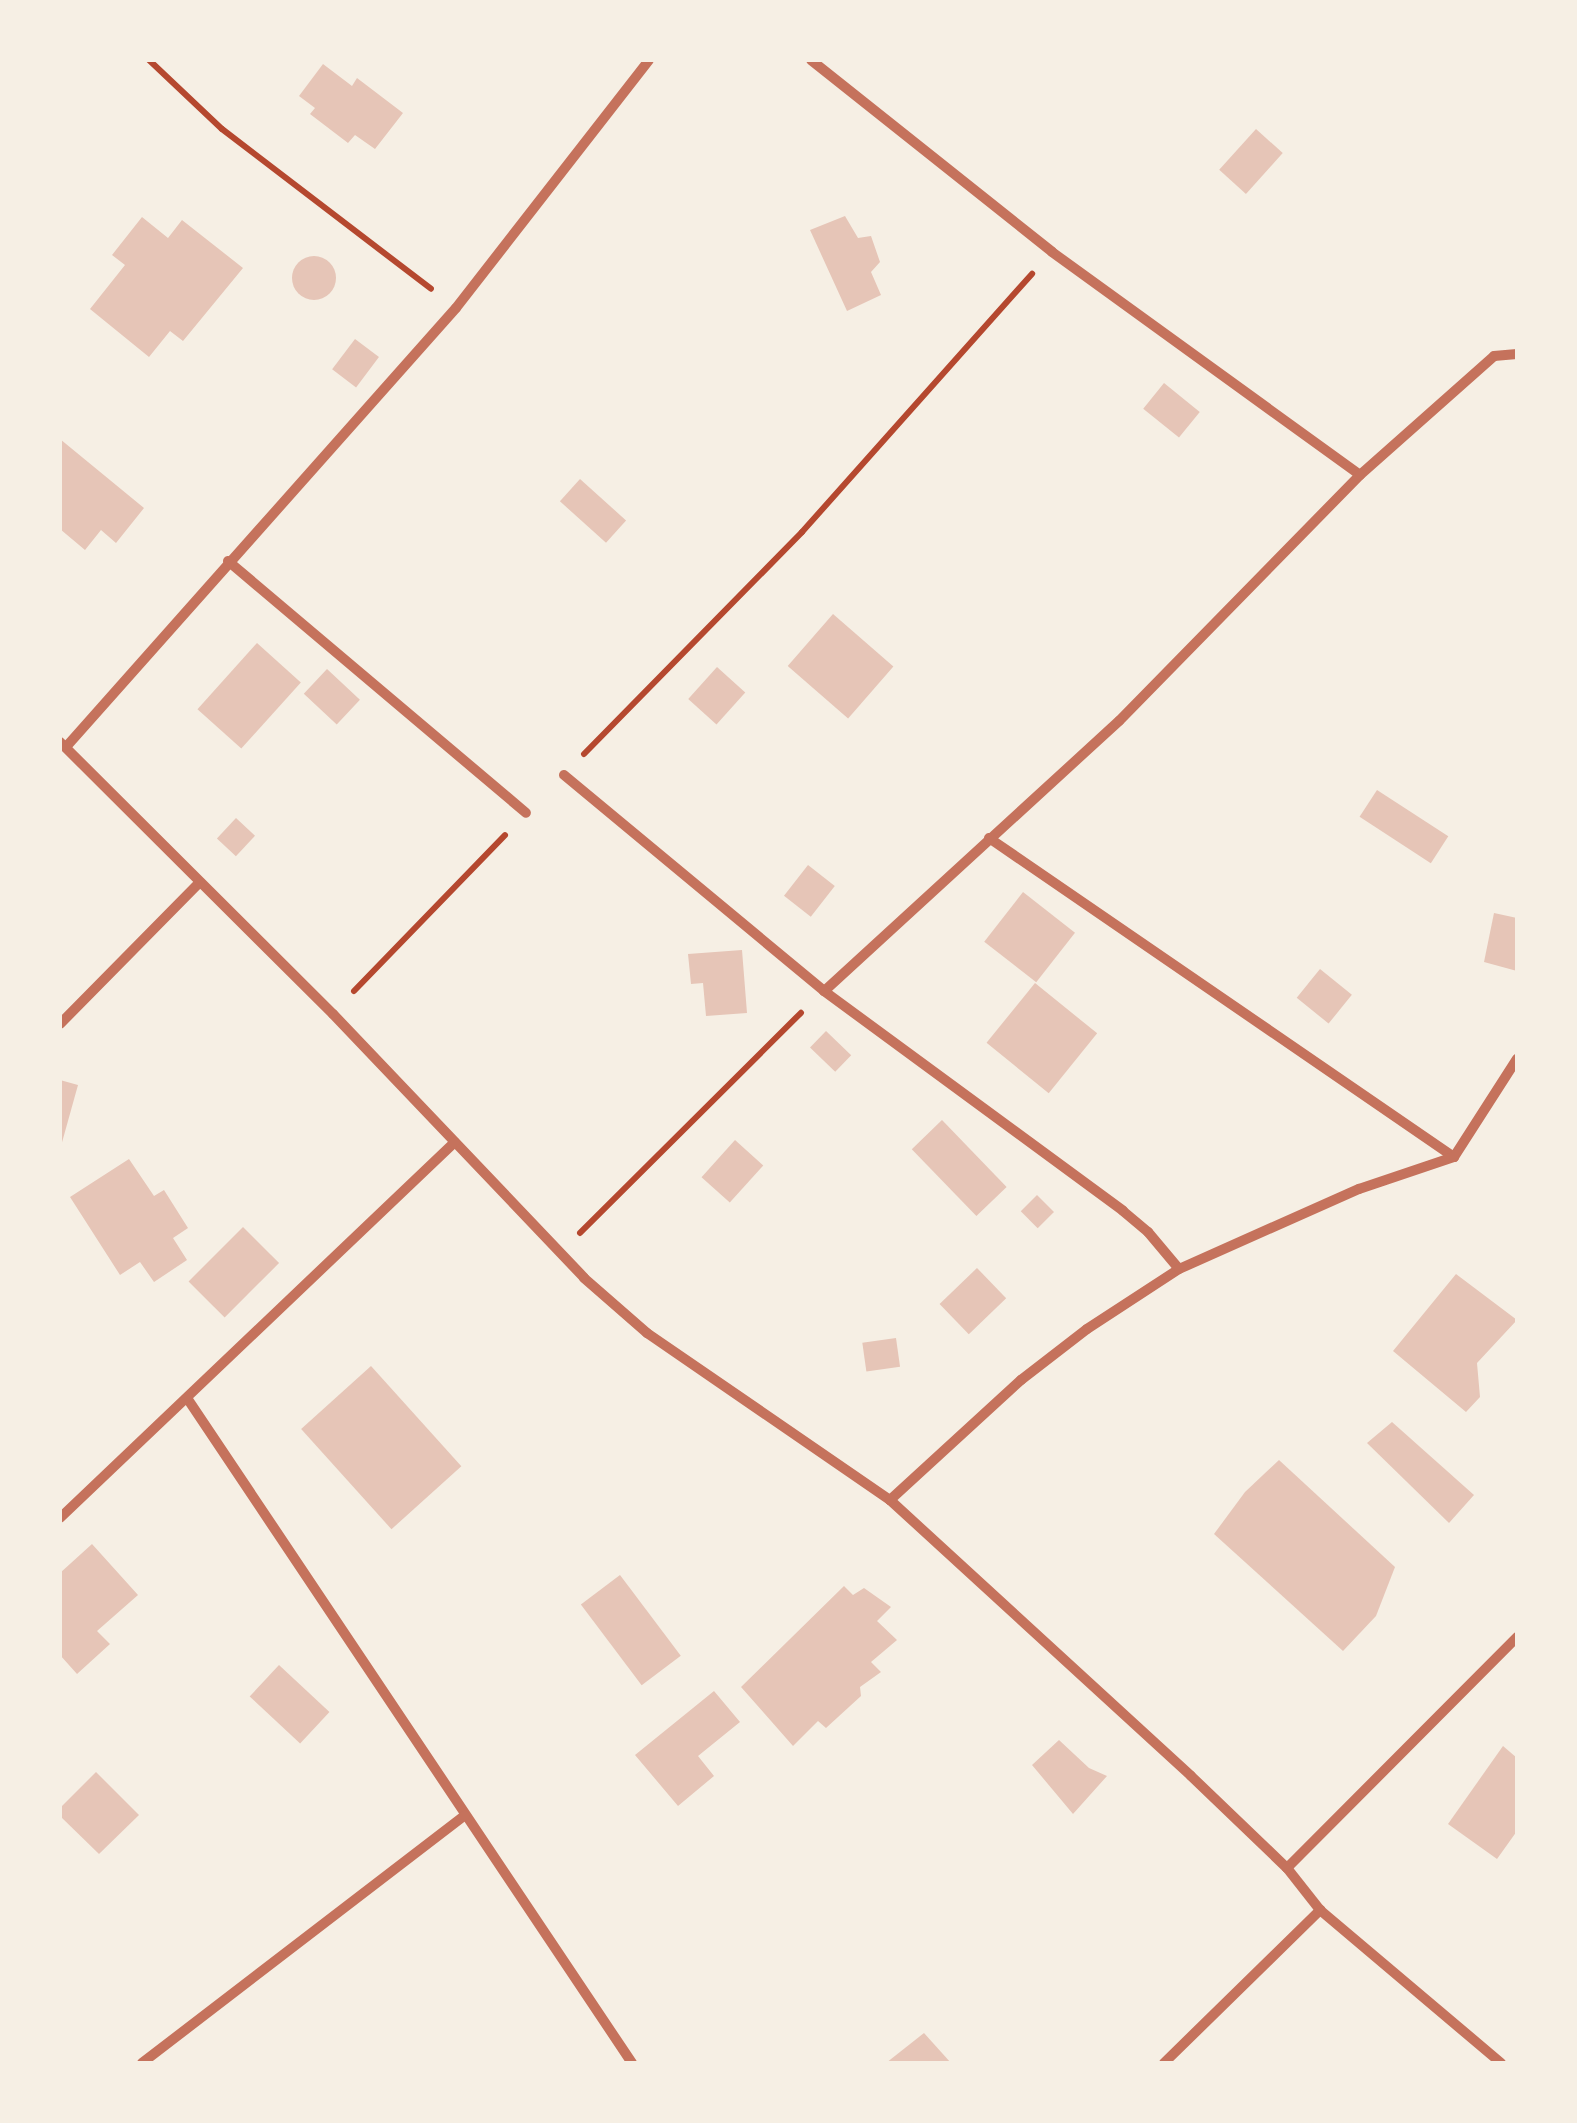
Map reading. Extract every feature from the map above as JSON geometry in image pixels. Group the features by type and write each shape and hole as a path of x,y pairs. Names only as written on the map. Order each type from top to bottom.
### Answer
{"street":[{"path":"649,60 456,308 63,744 332,1014 560,1253 647,1333 890,1500 1287,1868 1320,1910 1502,2063"},
{"path":"811,60 1052,252 1360,475"},
{"path":"824,991 1118,721 1360,475 1494,356 1517,354"},
{"path":"228,562 526,813"},
{"path":"564,775 824,991 1148,1232 1179,1269"},
{"path":"989,838 1454,1157"},
{"path":"60,1024 200,882"},
{"path":"890,1500 1021,1380 1088,1328 1179,1269 1359,1189 1454,1157 1517,1059"},
{"path":"60,1518 455,1142"},
{"path":"187,1398 632,2063"},
{"path":"1287,1868 1517,1636"},
{"path":"142,2063 464,1816"},
{"path":"1164,2063 1320,1910"}],"path":[{"path":"149,60 222,130 456,308"},
{"path":"564,775 802,532 1052,252"},
{"path":"332,1014 526,813"},
{"path":"560,1253 824,991"}],"building":[{"path":"323,64 352,86 357,78 403,113 375,149 355,135 348,143 310,114 315,108 299,96"},
{"path":"1256,129 1283,153 1246,194 1219,170"},
{"path":"845,216 858,238 871,236 880,262 871,272 881,295 847,311 810,230"},
{"path":"142,217 168,238 182,220 243,268 183,341 170,331 149,357 90,309 125,265 112,255"},
{"path":"314,256 330,262 336,278 330,294 314,300 298,294 292,278 298,262"},
{"path":"355,339 379,357 356,387 332,369"},
{"path":"1164,383 1200,412 1179,438 1143,409"},
{"path":"60,439 144,508 116,543 101,530 85,550 60,529"},
{"path":"580,479 626,520 606,543 560,501"},
{"path":"833,614 893,666 848,719 788,666"},
{"path":"257,643 301,682 241,749 197,709"},
{"path":"717,667 745,692 716,724 688,699"},
{"path":"327,669 360,700 337,725 304,694"},
{"path":"1377,790 1448,836 1431,863 1360,817"},
{"path":"236,818 255,836 236,856 217,838"},
{"path":"808,865 835,886 811,917 784,896"},
{"path":"1023,892 1075,933 1036,982 984,942"},
{"path":"1494,913 1517,918 1517,971 1484,962"},
{"path":"742,950 747,1013 706,1016 703,983 691,984 688,954"},
{"path":"1320,969 1352,995 1329,1024 1297,998"},
{"path":"1035,983 1097,1033 1049,1093 987,1043"},
{"path":"826,1031 851,1055 835,1072 810,1048"},
{"path":"60,1080 78,1085 61,1146 60,1146"},
{"path":"942,1120 1007,1187 976,1216 912,1149"},
{"path":"735,1140 763,1165 730,1203 702,1177"},
{"path":"129,1159 154,1196 164,1190 188,1228 173,1238 187,1260 154,1282 140,1262 120,1275 70,1197"},
{"path":"1037,1195 1054,1212 1038,1228 1021,1211"},
{"path":"243,1227 279,1263 225,1318 189,1281"},
{"path":"977,1268 1006,1298 969,1334 940,1304"},
{"path":"1456,1274 1517,1320 1477,1363 1480,1397 1466,1412 1393,1351"},
{"path":"896,1338 900,1367 866,1371 862,1343"},
{"path":"371,1366 461,1466 391,1529 301,1429"},
{"path":"1392,1422 1474,1495 1449,1523 1367,1443"},
{"path":"1279,1460 1395,1567 1376,1616 1343,1651 1214,1534 1245,1492"},
{"path":"92,1544 138,1595 97,1631 110,1644 77,1674 60,1655 60,1573"},
{"path":"620,1575 681,1656 642,1685 581,1604"},
{"path":"844,1586 853,1595 864,1588 891,1607 877,1621 897,1640 871,1662 881,1672 860,1687 861,1696 826,1728 818,1721 793,1746 741,1687"},
{"path":"279,1665 329,1712 300,1744 250,1696"},
{"path":"714,1691 740,1722 698,1756 714,1776 678,1806 635,1755"},
{"path":"1059,1740 1089,1768 1107,1776 1073,1814 1032,1765"},
{"path":"1503,1746 1517,1758 1517,1831 1497,1859 1448,1824"},
{"path":"96,1772 139,1815 99,1854 60,1816 60,1808"},
{"path":"924,2033 951,2063 886,2063"}]}
